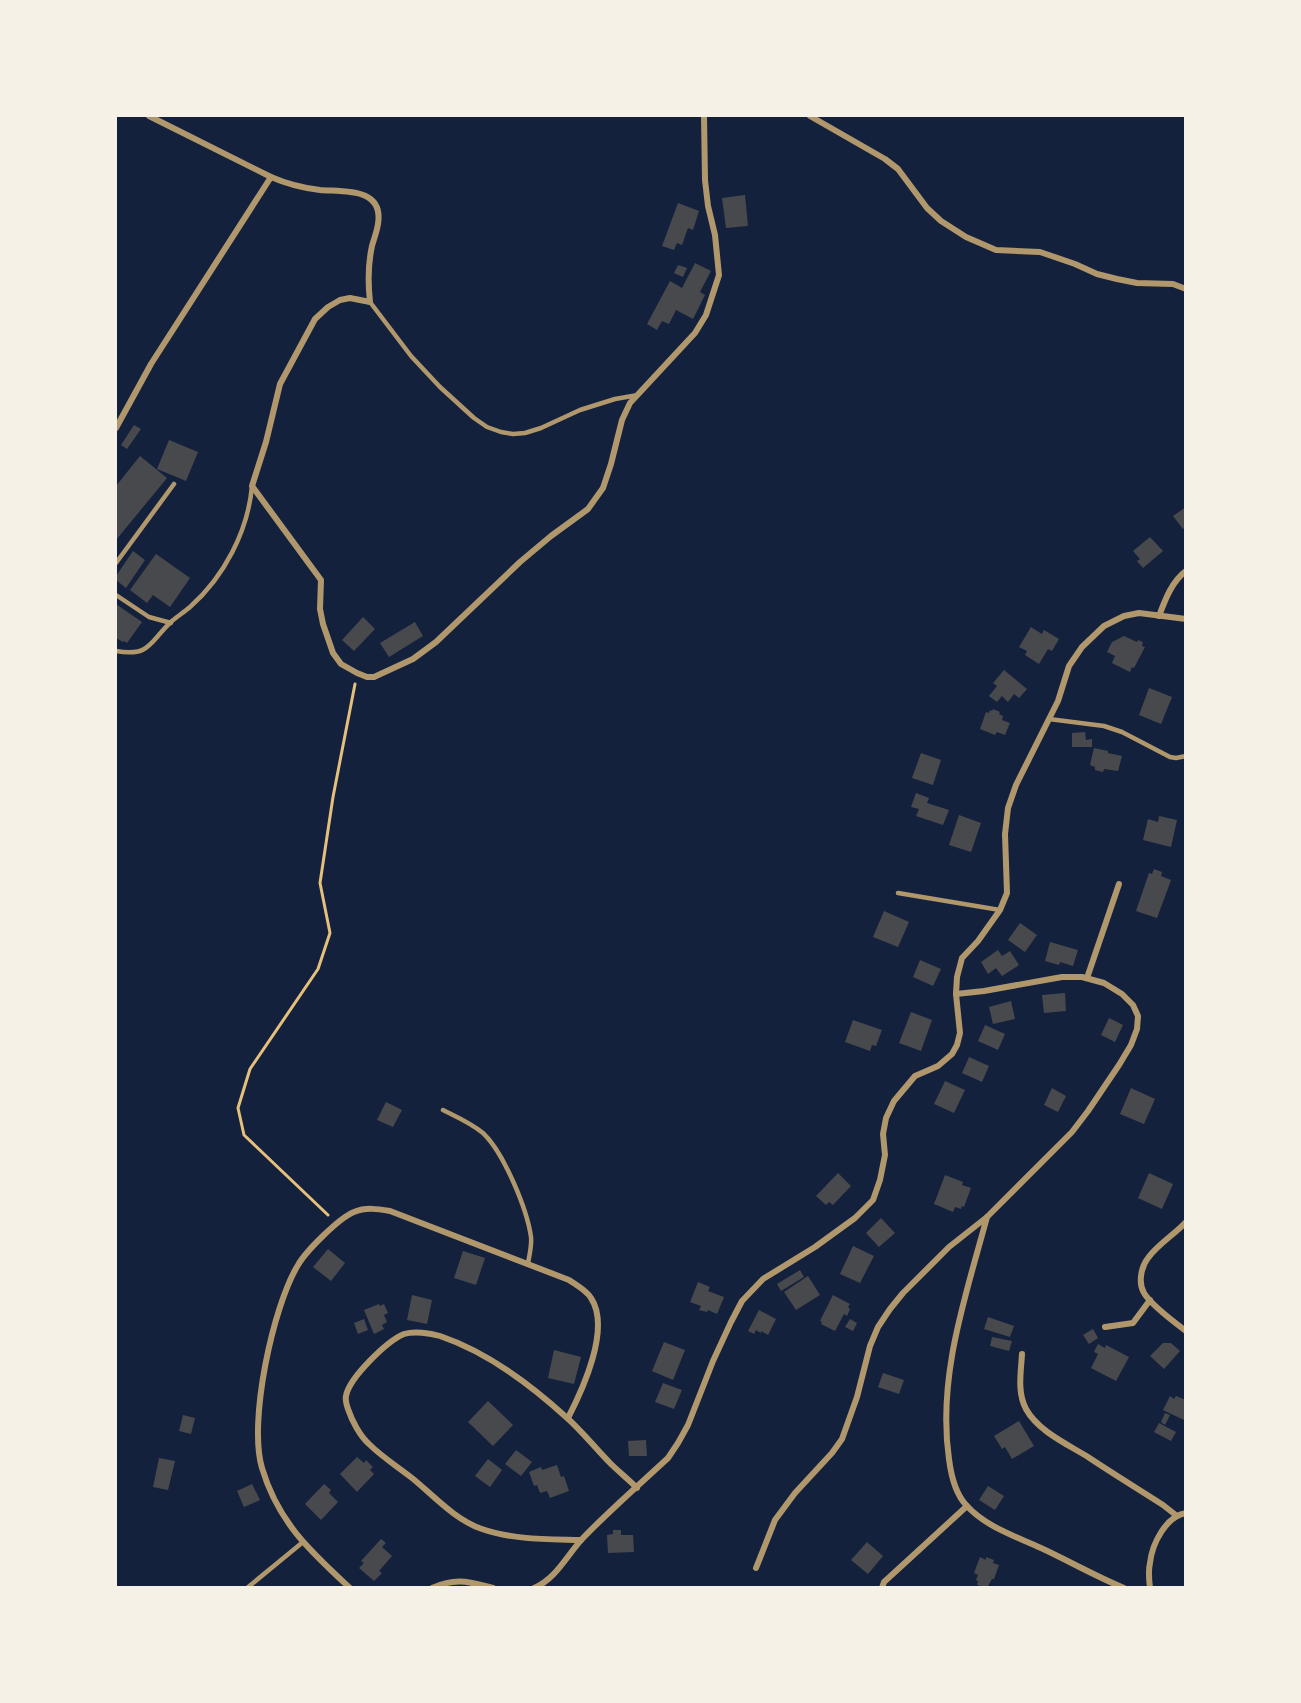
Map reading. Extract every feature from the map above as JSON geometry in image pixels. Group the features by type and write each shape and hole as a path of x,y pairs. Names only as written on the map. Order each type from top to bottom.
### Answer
{"street":[{"path":"148,116 291,186 355,192 374,202 378,211 378,223 371,248 369,268 370,302 350,298 340,300 315,319 280,384 266,442 252,486 321,580 320,609 326,636 333,653 341,664 367,677 374,677 413,659 436,642 520,562 588,509 603,488 622,420 630,403 695,333 706,315 719,275 715,235 705,180 704,116"},
{"path":"810,116 885,159 898,169 927,208 941,221 966,237 996,250 1040,252 1097,274 1117,279 1137,283 1173,284 1185,289"},
{"path":"116,428 151,364 271,177"},
{"path":"1160,616 1167,596 1180,574 1185,571"},
{"path":"534,1587 542,1584 556,1572 581,1540 668,1458 688,1425 713,1361 742,1301 763,1279 823,1241 855,1218 873,1200 885,1155 883,1134 886,1118 894,1101 915,1076 938,1066 952,1054 957,1046 960,1033 956,994 957,977 962,958 1000,910 1007,893 1005,834 1008,808 1016,785 1058,701 1069,666 1082,647 1104,626 1124,616 1139,613 1185,619"},
{"path":"1087,978 1119,884"},
{"path":"756,1568 775,1520 842,1439 857,1397 870,1346 890,1308 949,1247 987,1217 1072,1132 1119,1065 1137,1029 1138,1016 1133,1005 1122,994 1104,983 1082,976 1062,976 956,994"},
{"path":"350,1587 303,1542 286,1522 271,1493 261,1467 257,1448 258,1414 265,1367 286,1287 299,1263 337,1223 355,1211 376,1208 569,1280 580,1288 590,1297 598,1322 595,1344 580,1395 568,1418"},
{"path":"987,1217 957,1328 945,1413 951,1475 957,1491 967,1506 991,1525 1123,1587"},
{"path":"1185,1222 1148,1257 1142,1267 1140,1279 1143,1292 1185,1331"},
{"path":"1105,1327 1133,1323 1150,1300"},
{"path":"581,1540 520,1538 480,1528 452,1511 368,1443 352,1420 346,1396 363,1368 393,1340 406,1334 438,1335 477,1352 514,1375 568,1418 609,1463 637,1488"},
{"path":"1023,1354 1021,1396 1025,1408 1033,1419 1056,1438 1163,1504 1177,1516"},
{"path":"882,1587 884,1582 967,1506"},
{"path":"1150,1587 1150,1561 1156,1543 1168,1522 1185,1513"},
{"path":"432,1587 454,1580 493,1587"}],"lane":[{"path":"370,302 411,356 440,387 474,418 501,432 525,433 580,410 638,394"},
{"path":"116,563 174,484"},
{"path":"116,651 131,654 147,648 213,582 229,557 244,526 250,507 252,486"},
{"path":"116,595 149,617 171,623"},
{"path":"1049,719 1104,726 1122,732 1162,754 1176,758 1185,756"},
{"path":"898,893 1000,910"},
{"path":"443,1110 484,1134 512,1178 531,1238 528,1264"},
{"path":"247,1587 303,1542"}],"path":[{"path":"337,1223 244,1135 238,1108 250,1069 318,969 330,933 320,883 333,797 357,673"}],"building":[{"path":"745,195 748,226 726,228 722,198"},
{"path":"678,203 699,211 693,230 688,228 682,245 677,243 674,250 662,246"},
{"path":"695,263 711,271 700,292 705,295 693,319 676,310 669,324 662,321 657,330 647,324 670,281 682,288"},
{"path":"678,265 687,268 683,277 674,273"},
{"path":"134,425 141,429 127,449 121,445"},
{"path":"169,440 198,452 186,481 157,469"},
{"path":"140,456 167,478 116,540 116,486"},
{"path":"1186,507 1186,527 1183,529 1173,516"},
{"path":"1150,537 1163,551 1143,568 1137,561 1140,559 1133,551"},
{"path":"133,551 145,560 126,588 116,580 116,576"},
{"path":"156,554 190,578 170,607 153,595 147,603 130,590"},
{"path":"116,604 142,622 127,643 116,638"},
{"path":"363,617 375,629 354,651 342,640"},
{"path":"415,622 423,636 389,657 380,643"},
{"path":"1031,627 1042,634 1044,630 1059,639 1052,651 1048,649 1039,664 1025,655 1027,651 1019,647"},
{"path":"1124,636 1137,642 1138,640 1143,642 1142,646 1145,647 1130,672 1112,663 1115,656 1107,652 1112,642"},
{"path":"1004,670 1027,689 1019,698 1014,694 1008,702 1002,696 997,702 989,696 997,686 993,683"},
{"path":"1149,688 1172,697 1161,724 1139,715"},
{"path":"993,709 1000,712 999,714 1003,716 1002,720 1010,723 1005,735 997,732 995,735 980,729 986,712 989,713"},
{"path":"1085,732 1086,740 1092,739 1092,747 1072,747 1072,733"},
{"path":"1094,748 1122,756 1118,771 1095,770 1095,767 1090,765"},
{"path":"921,753 941,760 933,785 912,778"},
{"path":"916,793 929,798 927,803 949,810 943,825 916,816 919,809 911,807"},
{"path":"959,815 981,823 971,852 949,845"},
{"path":"1159,816 1177,820 1171,847 1143,840 1148,819 1158,822"},
{"path":"1154,869 1162,872 1161,876 1171,880 1157,918 1136,911 1149,873 1152,874"},
{"path":"884,911 909,922 898,947 873,937"},
{"path":"1020,923 1037,935 1025,952 1008,940"},
{"path":"1050,942 1078,950 1073,966 1045,961"},
{"path":"998,950 1002,956 1010,951 1019,965 1002,976 996,968 988,974 981,962"},
{"path":"920,960 941,969 933,986 913,977"},
{"path":"1065,993 1066,1011 1044,1013 1042,995"},
{"path":"1011,1001 1015,1019 993,1024 989,1007"},
{"path":"911,1012 932,1020 921,1051 899,1043"},
{"path":"1109,1018 1123,1025 1115,1042 1101,1035"},
{"path":"853,1020 882,1030 876,1046 872,1045 870,1051 845,1042"},
{"path":"985,1025 1005,1034 998,1050 978,1041"},
{"path":"969,1057 989,1066 982,1082 962,1073"},
{"path":"945,1081 965,1090 954,1113 934,1104"},
{"path":"1052,1088 1066,1096 1058,1112 1044,1105"},
{"path":"1131,1088 1155,1099 1144,1124 1120,1114"},
{"path":"386,1102 402,1110 393,1127 377,1120"},
{"path":"838,1173 851,1186 833,1205 829,1202 826,1205 816,1196"},
{"path":"1149,1173 1173,1184 1162,1209 1138,1198"},
{"path":"945,1175 971,1188 964,1207 962,1206 961,1209 955,1207 953,1212 934,1204"},
{"path":"881,1218 895,1233 879,1247 866,1233"},
{"path":"853,1246 874,1256 860,1283 840,1274"},
{"path":"328,1249 345,1263 331,1281 313,1267"},
{"path":"463,1251 485,1258 476,1285 454,1278"},
{"path":"800,1270 804,1277 781,1291 777,1284"},
{"path":"808,1276 820,1295 796,1310 784,1292"},
{"path":"698,1282 710,1287 708,1291 724,1297 717,1314 708,1310 707,1312 699,1310 701,1306 690,1302"},
{"path":"412,1295 432,1300 427,1324 407,1320"},
{"path":"833,1295 850,1304 847,1316 844,1314 835,1331 821,1324 820,1321"},
{"path":"379,1304 380,1306 384,1304 388,1313 384,1315 387,1322 382,1325 384,1329 374,1334 364,1310"},
{"path":"759,1310 776,1319 768,1335 756,1330 754,1334 748,1331"},
{"path":"988,1317 1014,1326 1010,1337 984,1329"},
{"path":"364,1319 368,1330 358,1334 354,1323"},
{"path":"850,1319 857,1323 853,1331 845,1327"},
{"path":"1093,1329 1098,1338 1089,1344 1083,1335"},
{"path":"992,1337 1012,1341 1009,1351 990,1346"},
{"path":"664,1342 685,1350 673,1380 652,1371"},
{"path":"1163,1343 1171,1343 1180,1351 1164,1369 1150,1356"},
{"path":"1098,1344 1105,1348 1106,1345 1129,1357 1116,1381 1091,1368 1098,1354 1094,1352"},
{"path":"554,1350 581,1357 574,1384 548,1378"},
{"path":"883,1373 904,1380 899,1394 878,1387"},
{"path":"663,1383 682,1390 674,1409 655,1402"},
{"path":"1170,1396 1174,1399 1176,1396 1186,1400 1184,1420 1163,1410"},
{"path":"488,1401 513,1425 493,1446 468,1422"},
{"path":"1165,1413 1170,1415 1165,1425 1161,1422"},
{"path":"183,1415 195,1418 191,1434 179,1431"},
{"path":"1019,1421 1034,1446 1012,1459 1005,1447 1002,1449 994,1436"},
{"path":"1159,1423 1176,1432 1171,1441 1154,1432"},
{"path":"646,1440 647,1456 629,1456 628,1441"},
{"path":"516,1450 532,1462 521,1476 505,1464"},
{"path":"357,1457 364,1463 366,1460 373,1467 370,1470 374,1474 357,1492 340,1474"},
{"path":"159,1458 175,1461 168,1490 153,1487"},
{"path":"488,1459 502,1470 490,1487 475,1476"},
{"path":"557,1465 569,1491 550,1498 547,1491 540,1493 537,1485 534,1486 529,1472 541,1467 542,1470"},
{"path":"252,1484 260,1500 244,1507 237,1491"},
{"path":"324,1484 331,1490 329,1493 338,1502 321,1520 305,1504"},
{"path":"988,1486 1004,1496 995,1510 979,1500"},
{"path":"613,1530 621,1530 621,1535 633,1535 634,1552 608,1553 607,1535 613,1534"},
{"path":"381,1539 386,1543 382,1547 392,1556 379,1571 382,1573 374,1581 359,1568 364,1563 361,1561"},
{"path":"867,1542 883,1556 868,1574 851,1560"},
{"path":"980,1557 994,1560 993,1563 999,1565 994,1579 987,1588 977,1585 978,1575 974,1573"}]}
